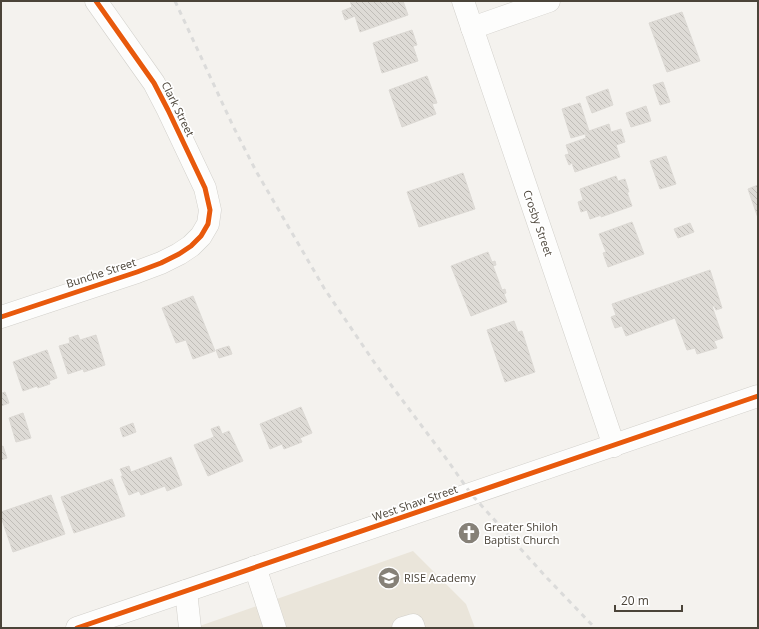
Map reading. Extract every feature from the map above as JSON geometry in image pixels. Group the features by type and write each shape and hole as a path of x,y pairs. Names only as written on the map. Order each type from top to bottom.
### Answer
{"street":[{"name":"Clark Street","path":"96,1 154,83 205,188 210,210 208,224 201,236"},
{"name":"Crosby Street","path":"463,1 614,446"},
{"path":"472,28 549,1"},
{"name":"Bunche Street","path":"1,317 161,263 191,246 201,236"},
{"name":"West Shaw Street","path":"77,628 758,396"},
{"path":"255,568 274,628"},
{"path":"186,591 190,628"},
{"path":"403,628 413,625 414,628"}],"shaded area":[{"name":"RISE Academy","path":"413,551 466,604 475,628 194,628"}],"building":[{"path":"350,1 403,1 408,15 360,32 355,16 345,20 342,11 352,7"},
{"path":"682,12 700,61 667,72 649,23"},
{"path":"412,30 417,45 413,46 418,61 382,73 373,43"},
{"path":"427,76 437,103 432,104 436,114 402,127 389,90"},
{"path":"663,82 670,102 660,105 653,85"},
{"path":"608,89 613,105 592,113 586,97"},
{"path":"580,103 589,131 609,124 611,132 621,129 625,142 616,145 620,157 575,172 572,163 569,165 565,155 569,154 566,145 586,138 585,134 571,138 562,109"},
{"path":"646,106 651,121 631,127 626,113"},
{"path":"666,156 676,184 660,189 650,161"},
{"path":"463,173 475,209 419,227 407,192"},
{"path":"616,176 618,181 625,179 629,192 627,192 632,206 601,217 601,215 590,219 587,210 581,212 578,202 583,200 580,189"},
{"path":"758,185 758,218 748,189"},
{"path":"632,222 644,254 608,267 603,253 606,252 599,234"},
{"path":"690,223 694,232 678,238 674,229"},
{"path":"488,252 492,262 495,261 496,265 493,266 502,290 505,289 506,293 504,294 507,302 471,316 451,266"},
{"path":"710,270 722,308 716,310 714,306 712,306 723,338 714,341 717,348 697,354 695,348 687,350 675,318 626,336 622,326 615,328 611,317 616,315 612,304"},
{"path":"193,296 215,351 193,359 186,340 176,343 162,308"},
{"path":"514,321 518,332 522,331 535,372 505,382 487,330"},
{"path":"78,335 80,340 96,335 105,365 84,372 83,369 68,374 59,346 70,343 69,338"},
{"path":"229,346 232,354 219,358 216,350"},
{"path":"47,350 57,378 49,381 50,384 38,388 37,386 23,391 13,362"},
{"path":"1,391 2,393 5,392 9,403 1,406"},
{"path":"301,407 312,433 300,438 302,442 284,449 282,444 270,449 260,424"},
{"path":"23,413 31,438 16,442 9,418"},
{"path":"133,423 136,432 123,437 120,428"},
{"path":"219,426 222,434 229,431 243,461 208,476 194,445 214,437 211,429"},
{"path":"3,446 7,458 1,460 1,447"},
{"path":"171,457 182,485 167,491 165,486 141,495 139,491 129,495 121,476 123,476 120,469 129,466 131,472"},
{"path":"112,479 125,516 74,533 61,497"},
{"path":"51,495 65,534 13,552 1,517 1,512"}],"railway":[{"path":"175,1 233,126 256,171 324,288 376,365 471,494 547,578 595,628"}],"cycle path":[{"path":"1,317 161,263 191,246 201,236 208,224 210,210 205,188 168,110 154,83 96,1"},
{"path":"77,628 758,396"}],"place":[{"name":"Greater Shiloh Baptist Church","path":"469,533"},
{"name":"RISE Academy","path":"389,578"}]}
